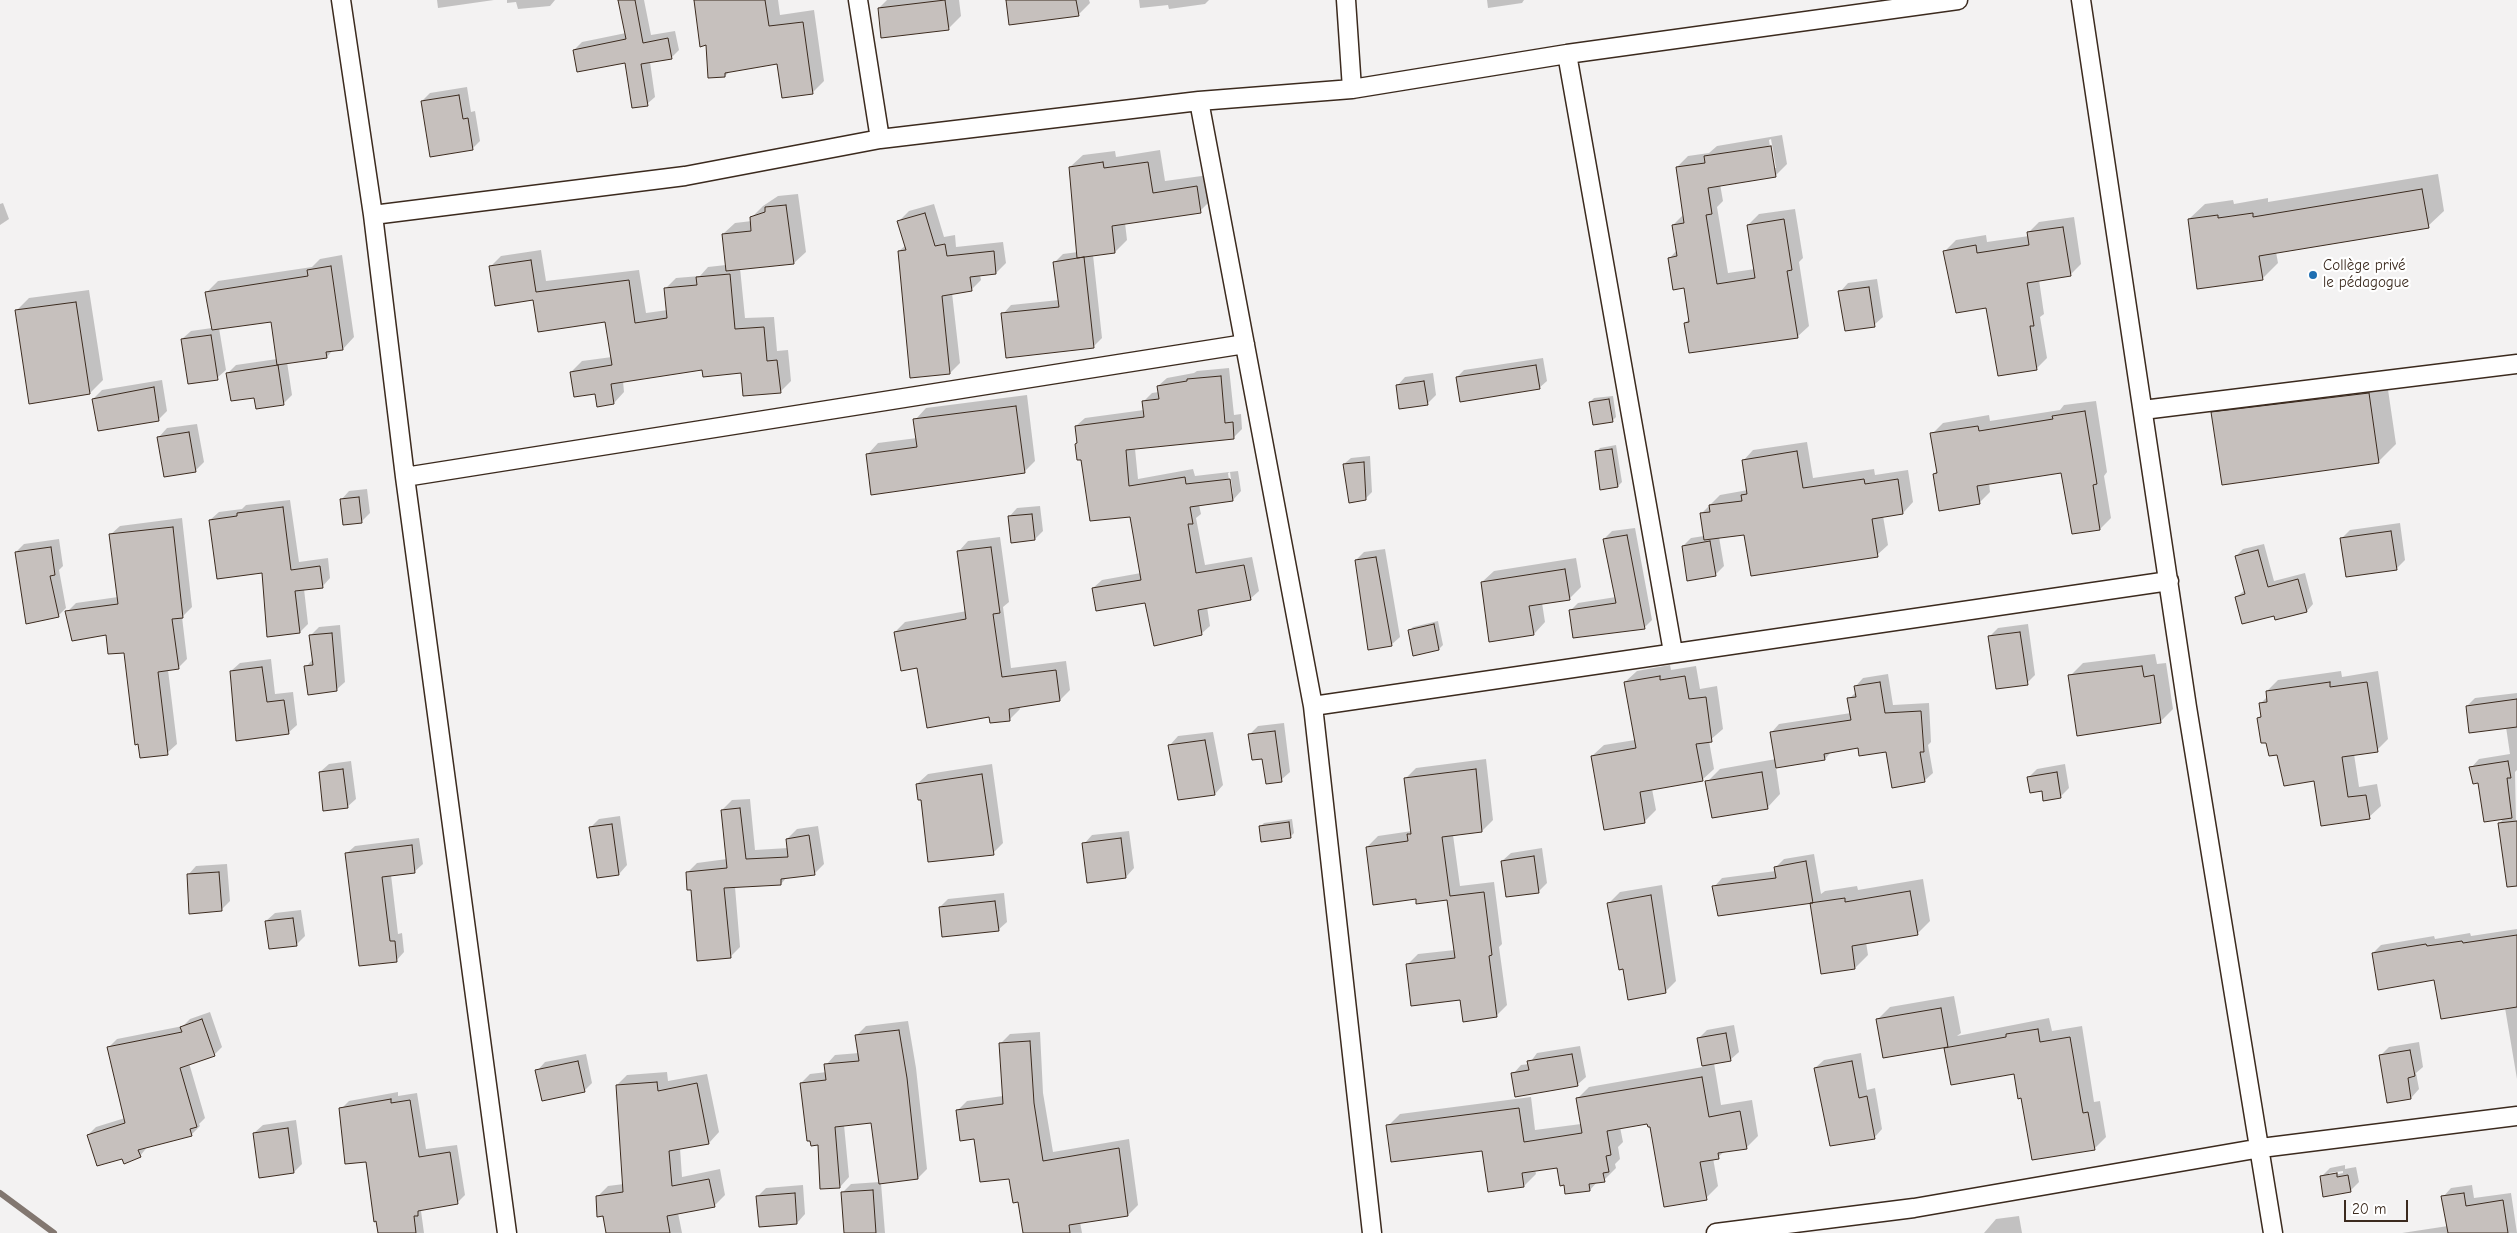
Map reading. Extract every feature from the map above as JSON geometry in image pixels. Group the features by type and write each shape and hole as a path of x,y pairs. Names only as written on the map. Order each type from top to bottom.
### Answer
{"street":[{"path":"341,0 373,215 405,477 507,1233"},
{"path":"858,0 880,139"},
{"path":"1346,0 1352,89"},
{"path":"373,215 685,176 880,139 1199,101 1352,89 1567,54 1958,0"},
{"path":"2081,0 2187,707 2273,1233"},
{"path":"1567,54 1673,652"},
{"path":"1199,101 1313,706 1372,1233"},
{"path":"405,477 1245,344"},
{"path":"2143,410 2517,364"},
{"path":"1313,706 2169,581"},
{"path":"1716,1233 1914,1208 2260,1148 2517,1116"}],"building":[{"path":"618,0 635,0 643,43 668,38 672,59 641,64 648,106 632,108 625,63 577,72 573,50 626,39"},
{"path":"694,0 765,0 769,26 803,22 813,94 782,98 777,64 725,73 725,77 708,78 706,45 700,47"},
{"path":"945,0 949,30 881,38 878,8"},
{"path":"1006,0 1076,0 1079,16 1009,25"},
{"path":"459,95 463,119 468,118 473,150 430,157 421,101"},
{"path":"1771,146 1776,177 1708,188 1712,214 1706,215 1717,284 1755,278 1747,225 1784,219 1792,270 1787,271 1798,338 1689,353 1684,323 1689,322 1684,288 1673,290 1668,258 1677,256 1672,225 1684,223 1676,167 1705,163 1704,156"},
{"path":"1103,162 1104,168 1148,162 1153,193 1197,186 1201,213 1112,226 1115,253 1077,258 1069,167"},
{"path":"2422,189 2429,228 2259,256 2263,280 2197,289 2188,219 2218,215 2218,218 2253,213 2253,217"},
{"path":"786,205 794,264 726,271 722,234 751,231 750,217 765,212 765,207"},
{"path":"925,213 935,246 945,244 947,256 994,251 996,274 970,277 972,291 942,296 950,374 910,378 898,251 906,250 897,221"},
{"path":"2063,227 2071,276 2027,283 2034,326 2030,326 2037,370 1998,376 1986,308 1956,313 1943,251 1976,245 1977,253 2029,245 2027,232"},
{"path":"1084,257 1094,348 1006,358 1001,313 1059,307 1053,262"},
{"path":"531,260 536,292 629,280 635,323 667,318 664,288 697,285 696,277 730,274 735,329 764,327 767,361 777,360 781,393 743,396 741,373 703,377 702,370 611,384 614,404 597,407 595,394 574,397 570,372 612,365 605,322 538,332 533,300 495,306 489,266"},
{"path":"331,266 343,350 326,352 327,358 277,365 271,322 212,330 205,292 308,276 307,270"},
{"path":"1869,287 1875,327 1845,331 1838,291"},
{"path":"76,302 90,394 29,404 15,310"},
{"path":"211,335 218,380 188,384 181,339"},
{"path":"278,365 284,405 256,409 254,398 231,401 226,373"},
{"path":"1536,365 1540,389 1460,402 1456,377"},
{"path":"1221,376 1225,423 1233,422 1234,439 1126,450 1129,486 1185,477 1186,484 1230,479 1233,501 1190,507 1193,524 1188,524 1196,573 1244,565 1251,600 1198,610 1202,635 1154,646 1145,603 1096,611 1092,588 1141,580 1130,517 1090,521 1081,460 1077,460 1075,426 1144,417 1142,401 1159,399 1157,386 1187,381 1187,379"},
{"path":"1424,381 1428,405 1399,409 1396,385"},
{"path":"154,387 159,421 98,431 92,399"},
{"path":"2369,393 2379,463 2222,485 2211,412"},
{"path":"1609,399 1613,422 1593,425 1589,402"},
{"path":"1016,406 1025,473 871,495 866,454 917,447 913,419"},
{"path":"2085,411 2097,484 2093,485 2100,530 2072,534 2061,473 1977,486 1980,504 1939,511 1933,474 1937,473 1930,433 1978,426 1979,431 2053,419 2052,416"},
{"path":"189,432 196,472 164,477 157,437"},
{"path":"1612,449 1618,487 1600,490 1595,451"},
{"path":"1797,451 1803,488 1864,479 1865,484 1898,479 1903,514 1872,519 1878,557 1751,576 1744,535 1704,540 1700,513 1710,512 1709,505 1742,501 1741,495 1747,494 1742,460"},
{"path":"1364,462 1366,500 1349,503 1343,464"},
{"path":"359,497 362,523 343,525 340,499"},
{"path":"283,507 291,570 320,566 323,588 295,591 300,633 267,637 262,573 217,579 209,520 237,516 237,513"},
{"path":"1032,514 1035,540 1011,543 1008,516"},
{"path":"173,527 183,618 172,619 179,669 158,672 168,755 140,758 138,744 135,745 124,653 108,654 106,635 72,641 65,611 118,604 109,534"},
{"path":"2391,531 2397,570 2346,577 2340,538"},
{"path":"1627,535 1645,629 1573,638 1569,610 1616,603 1603,539"},
{"path":"1710,541 1716,576 1687,581 1682,546"},
{"path":"51,547 55,575 50,576 59,617 26,624 15,552"},
{"path":"991,547 1000,613 993,614 1002,677 1056,670 1060,701 1009,709 1010,721 990,723 989,717 927,728 917,668 901,671 894,632 966,619 957,551"},
{"path":"2258,550 2268,587 2298,579 2307,612 2275,620 2274,616 2242,624 2235,597 2245,594 2235,556"},
{"path":"1376,557 1392,646 1368,650 1355,560"},
{"path":"1565,569 1570,600 1529,606 1534,635 1489,642 1481,582"},
{"path":"1434,624 1439,650 1413,656 1408,630"},
{"path":"2020,632 2028,685 1996,689 1988,636"},
{"path":"332,633 337,691 308,695 304,666 313,665 309,635"},
{"path":"2142,666 2144,677 2154,675 2161,723 2077,736 2068,675"},
{"path":"262,667 267,702 284,700 289,734 236,741 230,671"},
{"path":"1660,676 1660,680 1685,676 1689,699 1706,697 1712,742 1696,744 1703,781 1640,792 1645,823 1604,830 1591,756 1636,748 1624,682"},
{"path":"1880,682 1885,713 1921,711 1924,752 1920,752 1925,782 1892,788 1886,752 1859,756 1858,748 1824,754 1825,760 1776,768 1770,732 1851,720 1847,698 1856,697 1854,686"},
{"path":"2330,682 2330,687 2367,682 2378,752 2342,757 2348,797 2366,795 2370,819 2321,826 2314,781 2284,786 2277,755 2269,756 2266,743 2261,743 2257,718 2261,717 2259,703 2267,702 2266,691"},
{"path":"2517,699 2517,727 2469,733 2466,706"},
{"path":"1275,731 1282,782 1266,784 1262,759 1252,760 1248,734"},
{"path":"1205,740 1215,795 1178,800 1168,745"},
{"path":"2508,761 2511,778 2507,778 2512,818 2484,822 2478,783 2473,784 2469,767"},
{"path":"343,769 348,808 323,811 319,772"},
{"path":"1476,769 1482,832 1442,837 1450,896 1484,892 1492,955 1489,956 1497,1017 1463,1022 1460,1000 1411,1006 1406,964 1455,958 1447,900 1416,904 1416,899 1373,905 1366,847 1408,841 1407,834 1411,834 1404,778"},
{"path":"1762,772 1768,809 1712,818 1705,781"},
{"path":"2057,772 2061,798 2043,801 2042,791 2030,793 2027,777"},
{"path":"982,774 994,855 928,862 921,800 918,800 916,784"},
{"path":"740,808 746,859 788,857 786,839 809,835 815,875 781,879 781,885 724,888 731,958 697,961 691,890 687,890 686,872 727,868 721,810"},
{"path":"2517,821 2517,886 2507,887 2498,823"},
{"path":"1289,822 1291,838 1261,842 1259,826"},
{"path":"612,824 619,875 597,878 589,827"},
{"path":"1121,838 1126,878 1087,883 1082,843"},
{"path":"412,845 415,873 382,877 390,941 395,941 397,962 359,966 345,853"},
{"path":"1534,856 1539,893 1506,897 1501,861"},
{"path":"1806,861 1813,903 1718,916 1712,886 1776,878 1774,867"},
{"path":"219,872 222,911 189,914 187,874"},
{"path":"1910,891 1918,935 1852,946 1855,969 1821,974 1810,903 1845,898 1845,902"},
{"path":"1651,895 1666,993 1628,1000 1623,969 1619,970 1607,903"},
{"path":"995,901 999,931 942,937 939,907"},
{"path":"293,918 297,946 269,949 265,921"},
{"path":"2517,935 2517,1007 2441,1019 2434,980 2378,990 2372,953 2426,944 2427,946 2462,941 2463,943"},
{"path":"1941,1008 1948,1047 1883,1058 1876,1019"},
{"path":"202,1019 215,1056 180,1068 197,1127 190,1129 192,1136 138,1150 141,1157 124,1164 122,1159 97,1166 87,1135 125,1123 107,1047 182,1032 180,1027"},
{"path":"2038,1029 2040,1042 2070,1037 2083,1113 2088,1112 2095,1150 2032,1160 2021,1098 2018,1099 2014,1074 1951,1085 1944,1048 2006,1037 2006,1034"},
{"path":"899,1030 907,1078 918,1179 879,1184 871,1123 835,1127 840,1188 820,1189 818,1145 811,1146 810,1141 807,1141 800,1083 826,1080 824,1064 859,1061 855,1035"},
{"path":"1726,1033 1731,1061 1702,1066 1697,1038"},
{"path":"1030,1041 1034,1103 1043,1161 1119,1148 1128,1216 1069,1225 1070,1233 1023,1233 1018,1202 1013,1203 1009,1179 980,1182 974,1139 960,1141 956,1110 1003,1104 999,1043"},
{"path":"2410,1050 2415,1076 2408,1078 2411,1099 2387,1103 2379,1055"},
{"path":"1572,1054 1578,1086 1515,1097 1511,1073 1529,1070 1527,1061"},
{"path":"578,1061 585,1092 542,1101 535,1070"},
{"path":"1852,1061 1859,1098 1867,1096 1875,1139 1830,1146 1814,1068"},
{"path":"1702,1077 1709,1117 1740,1111 1747,1149 1718,1153 1719,1159 1700,1162 1707,1200 1664,1207 1650,1127 1647,1124 1607,1131 1611,1155 1606,1156 1609,1172 1603,1173 1605,1182 1589,1184 1590,1191 1565,1194 1564,1185 1560,1186 1557,1168 1522,1173 1524,1187 1488,1192 1482,1151 1391,1162 1386,1125 1519,1108 1524,1142 1582,1133 1576,1098"},
{"path":"657,1082 658,1091 697,1083 709,1144 669,1151 672,1186 709,1179 715,1207 667,1216 670,1233 606,1233 603,1216 597,1217 596,1196 623,1192 616,1085"},
{"path":"391,1099 391,1103 410,1100 419,1157 450,1152 458,1204 418,1211 418,1216 414,1216 416,1233 378,1233 376,1221 374,1222 366,1162 345,1164 339,1108"},
{"path":"288,1128 294,1173 259,1178 253,1133"},
{"path":"2337,1173 2337,1177 2348,1175 2351,1192 2323,1197 2320,1176"},
{"path":"873,1190 876,1233 844,1233 841,1192"},
{"path":"795,1193 797,1224 759,1227 756,1196"},
{"path":"2464,1193 2466,1206 2503,1200 2508,1233 2448,1233 2441,1196"}],"waterway":[{"path":"0,1193 54,1233"}],"place":[{"name":"Collège privé le pédagogue","path":"2313,275"}]}
